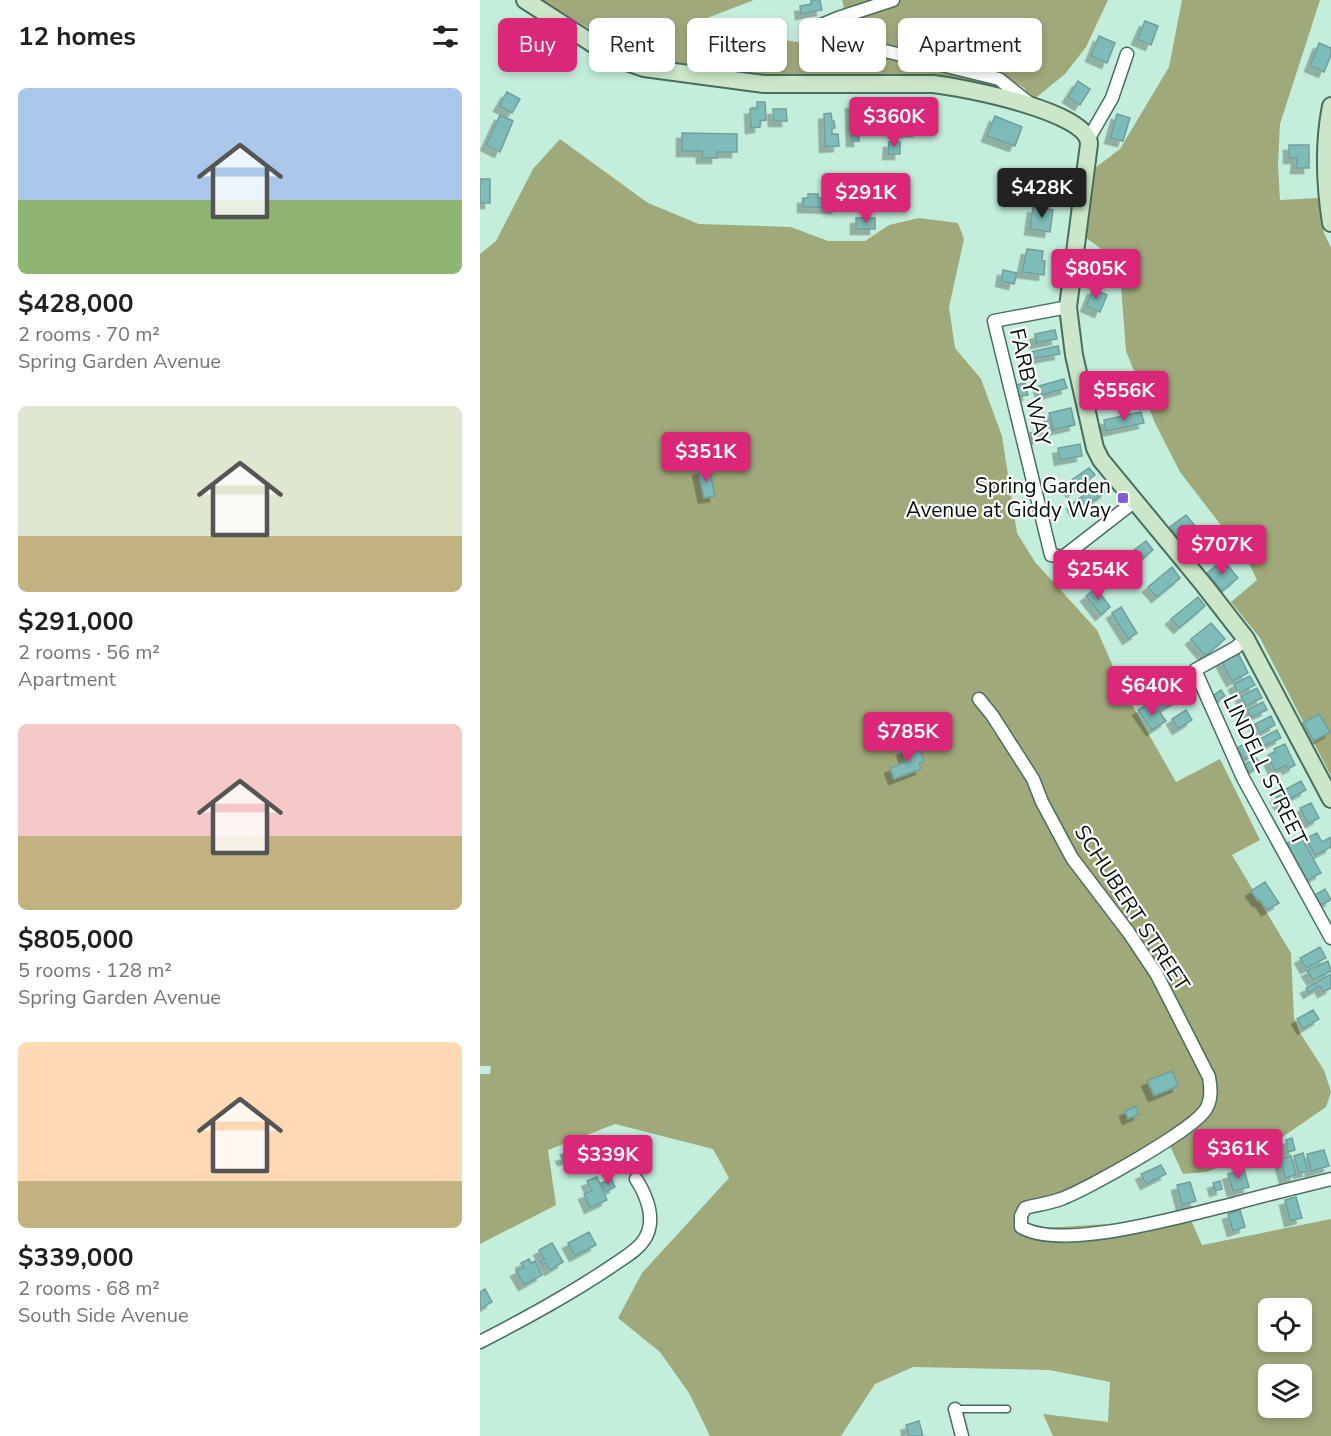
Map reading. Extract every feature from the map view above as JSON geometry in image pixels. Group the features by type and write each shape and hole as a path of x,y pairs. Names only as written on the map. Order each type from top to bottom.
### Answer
{"street":[{"path":"525,0 615,58 644,68 764,84 933,84 958,87 1049,112 1083,130 1089,138"},
{"path":"893,0 814,28 816,34 999,79 1033,106"},
{"path":"1127,54 1112,98 1089,138 1068,306 1074,355 1095,448 1101,460 1246,639 1331,799"},
{"path":"1331,106 1326,132 1325,168 1331,223"},
{"name":"FARBY WAY","path":"1068,306 994,321 1051,555 1062,557 1135,501"},
{"name":"LINDELL STREET","path":"1246,639 1235,648 1195,670 1243,778 1328,925 1331,938"},
{"name":"SCHUBERT STREET","path":"979,699 992,715 1033,779 1042,802 1072,858 1129,933 1157,975 1209,1077 1211,1089 1205,1111 1193,1123 1131,1163 1062,1198 1025,1208 1021,1216 1021,1227 1030,1233 1060,1236 1139,1228 1331,1179"},
{"path":"480,1342 572,1293 631,1253 645,1240 649,1228 650,1211 646,1197 636,1179"},
{"path":"955,1409 962,1436"}],"lane":[{"path":"955,1409 1007,1409"}],"green space":[{"path":"541,0 754,0 707,18 687,18 687,66 675,64 675,18 589,18 589,28 577,21 577,18 572,18"},
{"path":"842,0 1108,0 1086,47 1065,74 1033,100 1024,88 997,72 1042,72 1042,18 898,18 898,49 886,46 886,18 846,18"},
{"path":"1182,0 1320,0 1280,124 1278,164 1280,200 1319,198 1324,233 1331,248 1331,776 1260,638 1231,602 1257,580 1247,559 1180,472 1155,423 1126,351 1121,286 1110,255 1086,238 1095,168 1120,149 1169,67"},
{"path":"787,41 799,42 799,72 886,72 886,57 898,60 898,72 944,72 999,86 1014,95 765,78 726,72 787,72"},
{"path":"560,139 648,203 699,224 791,227 828,241 865,241 889,225 919,218 958,223 964,239 949,307 955,348 981,379 1002,436 1017,533 1035,562 1097,630 1123,689 1176,782 1220,759 1260,840 1232,855 1291,953 1294,1018 1300,1033 1324,1070 1331,1092 1326,1107 1262,1151 1206,1172 1183,1174 1169,1144 1029,1211 1025,1218 1029,1226 1045,1228 1137,1222 1186,1209 1202,1245 1331,1219 1331,1436 1053,1436 1043,1414 1108,1422 1110,1382 1049,1370 913,1367 875,1384 841,1436 710,1436 689,1393 660,1352 618,1318 642,1273 729,1178 713,1149 615,1124 548,1150 556,1205 480,1244 480,1074 490,1074 491,1066 480,1066 480,254 496,241 533,169"}],"building":[{"path":"811,0 820,0 822,10 801,14 800,6 811,4"},
{"path":"1145,21 1158,26 1151,45 1137,39"},
{"path":"1099,36 1115,43 1107,63 1091,56"},
{"path":"1319,43 1331,48 1331,55 1324,72 1310,66"},
{"path":"1078,81 1090,89 1080,105 1068,97"},
{"path":"507,92 520,99 512,113 499,106"},
{"path":"757,102 765,102 766,120 760,121 760,127 751,128 750,109 757,108"},
{"path":"851,103 867,105 868,127 858,127 859,141 852,141"},
{"path":"883,105 891,105 891,129 876,129 876,111 883,111"},
{"path":"773,109 786,109 787,121 774,121"},
{"path":"913,109 918,109 918,131 901,132 901,115 913,115"},
{"path":"831,113 835,128 832,128 832,134 838,134 839,146 825,147 824,114"},
{"path":"1117,114 1130,118 1123,141 1110,138"},
{"path":"500,115 513,121 500,152 486,145"},
{"path":"995,116 1022,127 1015,146 987,136"},
{"path":"682,133 737,134 737,152 717,152 717,158 702,158 702,151 682,151"},
{"path":"889,142 900,142 900,154 888,154"},
{"path":"1289,145 1309,145 1309,168 1296,168 1297,158 1289,158"},
{"path":"480,179 490,179 490,203 480,203"},
{"path":"808,194 818,194 818,198 837,198 837,208 803,207 803,198 808,198"},
{"path":"1033,207 1053,210 1050,232 1030,229"},
{"path":"856,218 875,218 875,229 856,229"},
{"path":"1027,249 1043,251 1044,275 1022,272"},
{"path":"1087,257 1109,257 1109,274 1087,274"},
{"path":"1003,270 1017,273 1014,284 1001,281"},
{"path":"1093,289 1107,295 1100,312 1086,306"},
{"path":"1055,330 1057,339 1036,343 1035,334"},
{"path":"1058,346 1060,354 1032,359 1030,352"},
{"path":"1126,374 1130,392 1099,398 1095,381"},
{"path":"1064,379 1067,388 1042,395 1039,386"},
{"path":"1025,383 1028,395 1014,398 1012,386"},
{"path":"1071,408 1075,425 1053,430 1049,413"},
{"path":"1141,412 1144,423 1106,431 1104,420"},
{"path":"1042,430 1043,437 1032,440 1030,433"},
{"path":"1080,444 1082,456 1060,460 1058,448"},
{"path":"709,468 715,496 704,498 698,470"},
{"path":"1089,468 1095,475 1072,492 1066,484"},
{"path":"1100,483 1106,492 1077,512 1072,504"},
{"path":"1186,515 1201,533 1185,546 1170,527"},
{"path":"1146,541 1153,550 1136,564 1129,554"},
{"path":"1223,560 1238,578 1222,591 1207,573"},
{"path":"1172,567 1180,578 1157,597 1148,587"},
{"path":"1096,588 1110,607 1101,615 1086,596"},
{"path":"1198,597 1205,606 1179,628 1171,619"},
{"path":"1121,607 1137,633 1128,639 1112,613"},
{"path":"1211,623 1225,639 1205,656 1191,639"},
{"path":"1238,653 1248,673 1232,681 1222,662"},
{"path":"1250,676 1255,685 1238,694 1234,684"},
{"path":"1165,686 1177,700 1158,712 1148,697"},
{"path":"1257,688 1262,698 1246,706 1241,696"},
{"path":"1221,690 1225,696 1215,703 1211,697"},
{"path":"1263,702 1267,710 1251,717 1247,710"},
{"path":"1150,703 1156,713 1159,711 1166,721 1152,730 1138,710"},
{"path":"1186,710 1192,720 1178,729 1172,719"},
{"path":"1319,714 1330,732 1314,741 1303,723"},
{"path":"1271,716 1275,725 1260,733 1255,724"},
{"path":"1277,730 1281,738 1262,747 1258,740"},
{"path":"1246,743 1253,754 1245,760 1237,748"},
{"path":"1285,744 1295,765 1288,769 1286,765 1275,771 1268,756 1275,752 1274,749"},
{"path":"914,746 916,752 920,751 924,761 919,763 921,769 894,779 890,768 906,762 902,750"},
{"path":"1256,758 1261,764 1249,772 1244,765"},
{"path":"1301,781 1306,790 1280,804 1276,797"},
{"path":"1311,803 1319,818 1308,824 1300,808"},
{"path":"1317,833 1322,842 1331,837 1331,847 1315,855 1306,838"},
{"path":"1301,837 1321,873 1306,881 1287,843"},
{"path":"1265,882 1279,903 1267,910 1251,891"},
{"path":"1325,889 1331,900 1321,905 1315,895"},
{"path":"1320,947 1326,958 1306,968 1300,958"},
{"path":"1328,961 1331,971 1313,980 1307,971"},
{"path":"1331,974 1331,988 1323,992 1320,986 1309,993 1306,988"},
{"path":"1313,1010 1319,1019 1303,1029 1297,1019"},
{"path":"1172,1071 1178,1086 1154,1096 1147,1081"},
{"path":"1136,1106 1139,1114 1128,1119 1125,1111"},
{"path":"1292,1138 1295,1150 1288,1152 1286,1140"},
{"path":"574,1147 577,1156 563,1160 561,1156 568,1154 566,1149"},
{"path":"1324,1150 1329,1166 1311,1171 1307,1154"},
{"path":"1303,1153 1308,1171 1299,1173 1294,1156"},
{"path":"1291,1156 1296,1175 1285,1178 1280,1159"},
{"path":"1161,1165 1166,1174 1146,1184 1141,1174"},
{"path":"1244,1170 1249,1187 1233,1191 1228,1174"},
{"path":"597,1177 607,1200 590,1208 584,1194 592,1191 587,1181"},
{"path":"612,1180 615,1187 606,1192 601,1183"},
{"path":"1220,1181 1222,1189 1215,1191 1213,1183"},
{"path":"1190,1182 1196,1201 1182,1205 1177,1185"},
{"path":"1296,1197 1302,1218 1290,1221 1285,1200"},
{"path":"1240,1210 1245,1227 1233,1231 1228,1214"},
{"path":"589,1232 596,1245 575,1256 568,1243"},
{"path":"552,1243 563,1262 550,1270 546,1263 543,1265 540,1261 544,1259 539,1250"},
{"path":"529,1259 531,1263 535,1261 542,1275 524,1285 516,1271 524,1267 521,1263"},
{"path":"485,1289 492,1302 480,1309 480,1292"},
{"path":"919,1421 923,1436 909,1436 906,1425"}],"place":[{"name":"Spring Garden Avenue at Giddy Way","path":"1123,498"}]}
